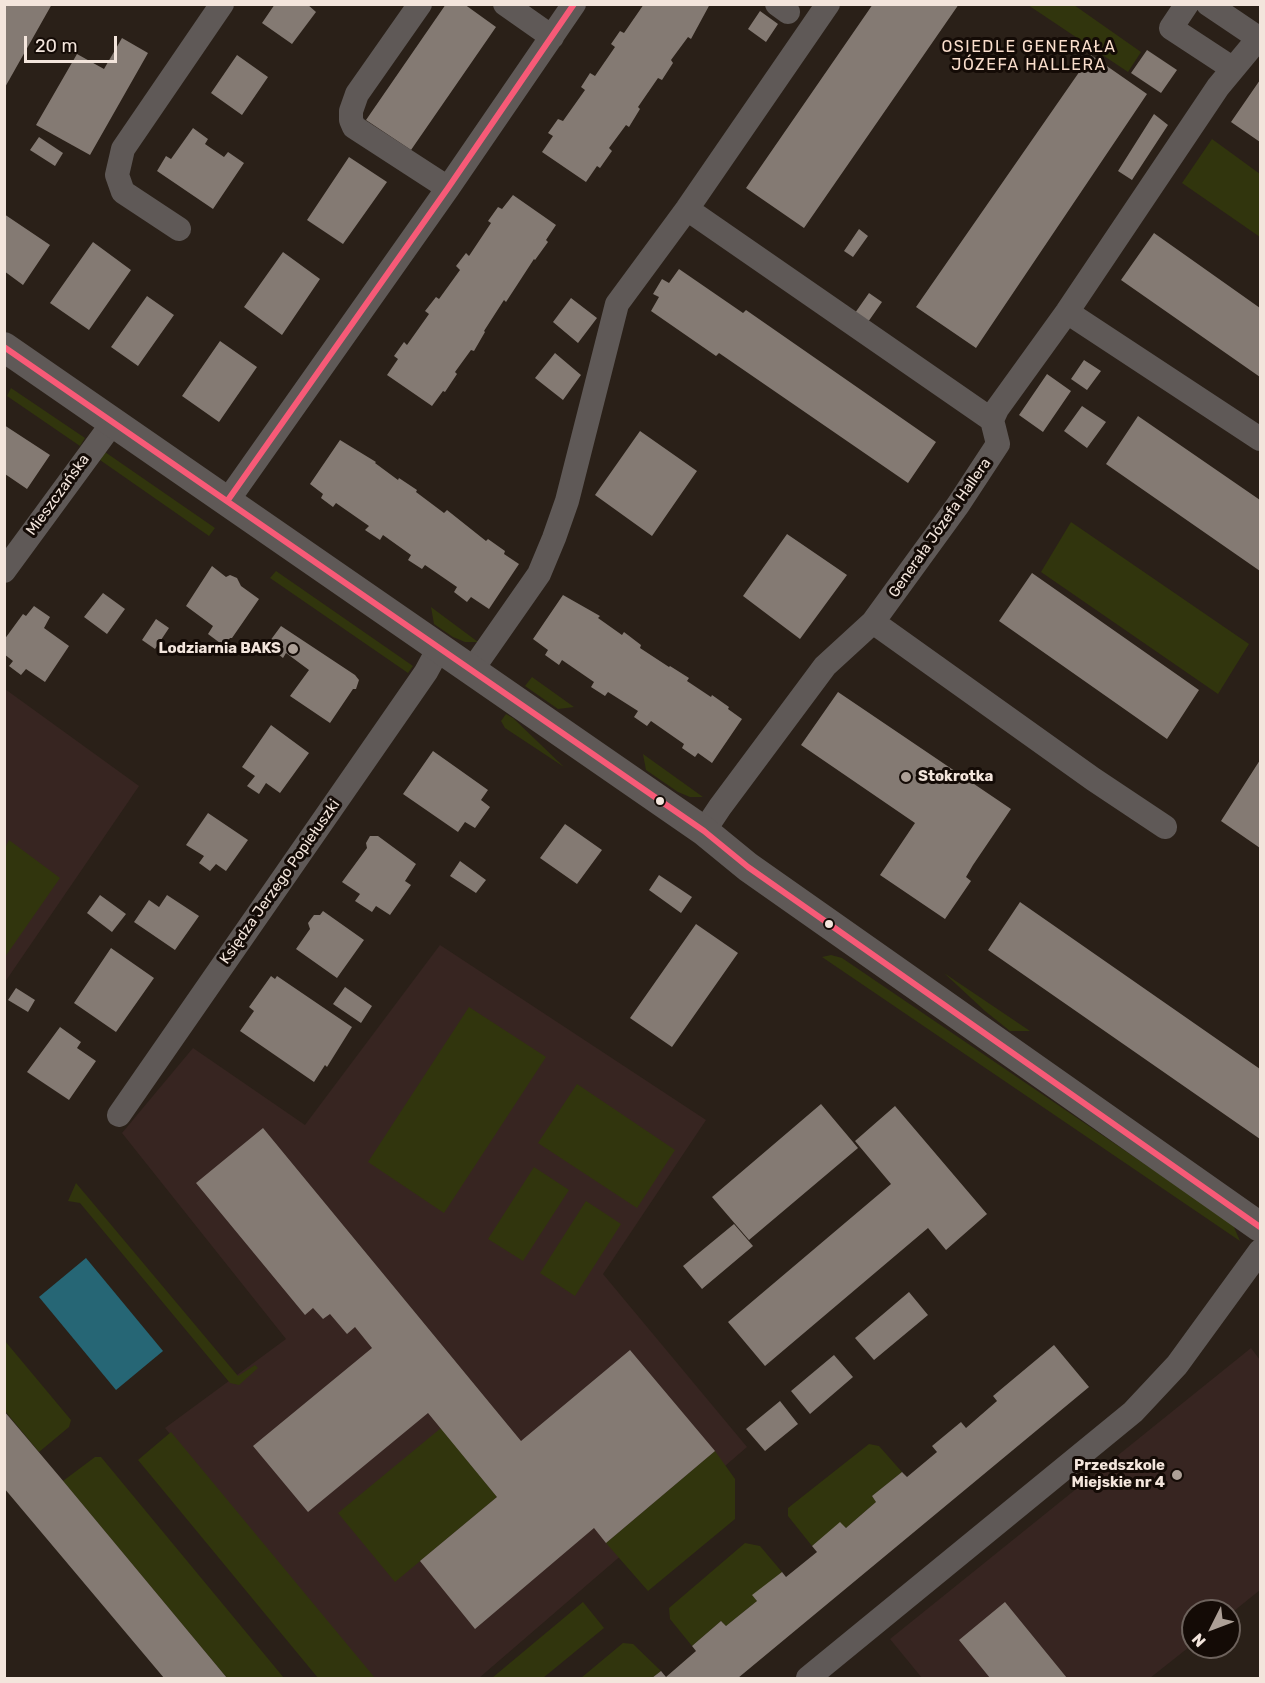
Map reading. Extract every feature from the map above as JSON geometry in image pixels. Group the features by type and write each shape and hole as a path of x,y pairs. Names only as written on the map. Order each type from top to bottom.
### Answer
{"street":[{"path":"179,229 123,192 117,175 123,149 222,4"},
{"path":"420,4 357,94 351,111 351,120 354,127 448,188"},
{"path":"505,4 552,37"},
{"path":"228,500 448,188 574,4"},
{"path":"472,670 539,574 554,538 567,501 617,304 687,209 828,4"},
{"path":"1187,4 1171,28 1225,77"},
{"path":"687,209 992,420 997,409 1067,312 1225,77 1259,39 1208,4"},
{"path":"1067,312 1260,439"},
{"path":"4,347 704,831 748,867 1260,1227"},
{"name":"Generała Józefa Hallera","path":"704,831 825,666 873,622 958,505 998,444 992,420"},
{"name":"Mieszczańska","path":"4,571 114,421"},
{"path":"873,622 1093,779 1165,827"},
{"name":"Księdza Jerzego Popiełuszki","path":"119,1115 426,672 440,648"},
{"path":"808,1678 1133,1412 1177,1365 1260,1251"}],"shaded area":[{"path":"5,689 139,786 5,982"},
{"path":"440,945 706,1120 603,1274 747,1447 479,1678 372,1678 165,1428 286,1339 122,1133 193,1048 305,1125"},
{"name":"Przedszkole Miejskie nr 4","path":"1251,1348 1260,1360 1260,1590 1241,1605 1241,1599 1181,1599 1181,1653 1150,1678 922,1678 890,1639"}],"green space":[{"path":"1028,5 1074,5 1141,52 1128,72"},
{"path":"1212,139 1260,174 1260,237 1182,183"},
{"path":"11,388 85,438 80,446 7,396"},
{"path":"105,452 215,528 209,536 100,460"},
{"path":"1071,522 1249,644 1218,694 1041,572"},
{"path":"276,571 413,666 408,673 270,578"},
{"path":"431,607 478,642 465,642 434,624"},
{"path":"532,677 574,707 558,709 525,686"},
{"path":"506,714 564,767 505,728 501,721"},
{"path":"643,754 703,797 690,797 678,792 646,770"},
{"path":"9,840 60,878 5,957 4,850"},
{"path":"831,955 842,958 1224,1218 1233,1225 1240,1241 822,957"},
{"path":"944,973 1030,1031 1010,1031"},
{"path":"469,1007 546,1057 444,1213 368,1162"},
{"path":"577,1084 675,1150 637,1208 538,1143"},
{"path":"534,1167 569,1190 523,1261 488,1239"},
{"path":"76,1183 238,1376 255,1365 258,1368 239,1385 230,1383 80,1203 68,1201"},
{"path":"586,1201 621,1224 575,1296 540,1273"},
{"path":"5,1341 71,1420 69,1427 39,1452 5,1411"},
{"path":"441,1428 497,1497 395,1582 338,1513"},
{"path":"171,1432 375,1678 318,1678 138,1460"},
{"path":"869,1444 879,1446 902,1472 872,1496 876,1502 846,1528 840,1523 812,1546 788,1516 788,1508"},
{"path":"715,1451 735,1479 735,1519 648,1591 606,1543"},
{"path":"95,1457 101,1457 284,1678 227,1678 63,1481"},
{"path":"745,1543 760,1546 782,1572 753,1595 757,1601 726,1626 721,1621 692,1646 670,1619 669,1608"},
{"path":"583,1602 604,1628 543,1678 492,1678"},
{"path":"623,1643 633,1644 661,1671 652,1678 581,1678"}],"water":[{"path":"86,1258 163,1351 116,1390 39,1297"}],"building":[{"path":"4,4 52,4 4,89"},
{"path":"275,4 307,4 316,12 292,44 262,23"},
{"path":"446,4 464,4 496,27 411,150 366,120"},
{"path":"644,4 710,4 691,39 688,37 671,60 673,63 662,80 658,78 638,107 640,109 629,127 626,125 609,148 612,151 600,168 597,166 586,182 542,152 553,136 548,133 558,119 563,121 585,90 581,87 590,73 595,76 615,47 611,44 620,31 624,33"},
{"path":"873,4 959,4 804,228 746,188"},
{"path":"760,11 778,24 766,42 748,29"},
{"path":"122,38 148,53 90,155 36,125 77,54 104,69"},
{"path":"1147,50 1177,70 1161,93 1131,73"},
{"path":"237,55 268,77 242,115 211,93"},
{"path":"1091,55 1147,94 976,348 916,307"},
{"path":"1260,80 1260,142 1231,122"},
{"path":"1154,114 1168,125 1132,180 1118,171"},
{"path":"193,128 208,139 205,144 224,157 228,152 244,163 213,209 157,171 166,156 171,159"},
{"path":"39,137 63,153 55,166 30,150"},
{"path":"349,157 387,182 343,244 307,220"},
{"path":"513,195 556,225 546,240 548,242 506,302 504,300 474,351 471,350 455,372 457,374 445,392 443,391 432,406 387,375 398,359 394,356 404,342 407,345 429,314 425,311 436,297 439,299 460,270 456,266 466,253 469,256 491,223 488,221 498,207 502,209"},
{"path":"4,214 50,245 23,285 4,271"},
{"path":"859,229 868,236 853,257 844,251"},
{"path":"1154,233 1260,308 1260,377 1121,280"},
{"path":"93,242 131,270 89,330 50,303"},
{"path":"283,252 320,279 282,335 244,307"},
{"path":"679,269 743,313 746,310 936,442 908,483 719,353 716,356 651,311 659,297 653,294 662,279 669,283"},
{"path":"869,293 882,302 868,322 855,313"},
{"path":"147,296 174,315 138,366 111,347"},
{"path":"571,298 597,318 578,343 553,322"},
{"path":"220,341 257,367 219,422 182,396"},
{"path":"555,353 581,375 563,400 535,378"},
{"path":"1084,360 1101,371 1087,390 1071,379"},
{"path":"1047,374 1071,391 1043,432 1019,415"},
{"path":"1082,406 1106,422 1087,448 1064,431"},
{"path":"1138,416 1260,500 1260,571 1106,464"},
{"path":"4,425 50,455 27,489 5,474"},
{"path":"640,431 697,471 652,536 595,495"},
{"path":"340,440 376,462 398,480 399,478 417,490 416,492 444,513 447,510 486,541 488,539 505,551 504,554 519,564 489,609 471,597 467,602 454,592 457,587 425,565 422,569 408,560 411,555 383,535 380,540 365,530 369,526 336,503 333,507 321,498 323,494 310,484"},
{"path":"787,534 847,575 800,639 743,596"},
{"path":"212,566 226,577 230,575 237,578 241,586 259,599 224,646 208,634 213,626 186,606"},
{"path":"1032,573 1199,690 1167,739 999,621"},
{"path":"103,593 125,609 107,634 84,617"},
{"path":"563,595 600,616 598,618 622,635 624,632 641,645 640,648 689,678 687,681 711,697 712,695 742,719 712,763 698,753 695,757 682,748 684,744 651,721 647,726 634,717 638,711 608,692 605,696 591,687 594,682 562,660 559,665 545,655 548,650 533,639"},
{"path":"34,606 50,617 44,628 69,646 45,682 26,669 21,675 9,666 13,661 4,654 4,640 23,614 26,616"},
{"path":"156,619 169,628 155,649 142,640"},
{"path":"281,626 355,675 359,680 356,689 353,689 330,723 290,696 309,670 286,653 283,658 267,645"},
{"name":"Stokrotka","path":"838,692 1011,809 973,865 966,877 971,881 945,919 880,875 915,823 801,745"},
{"path":"271,725 309,753 280,793 266,783 259,794 247,786 255,776 242,767"},
{"path":"433,751 488,790 481,800 490,807 475,828 465,822 458,832 403,794"},
{"path":"1260,760 1260,848 1221,821"},
{"path":"208,813 248,840 226,871 216,864 210,871 199,863 204,856 186,845"},
{"path":"565,824 602,850 577,884 540,858"},
{"path":"370,836 378,836 416,864 405,881 411,885 390,915 376,906 372,912 355,901 360,894 342,882 367,848 366,843"},
{"path":"460,861 486,880 476,893 450,876"},
{"path":"659,875 692,897 681,913 649,890"},
{"path":"100,895 126,914 112,932 87,913"},
{"path":"167,895 199,916 175,950 134,922 149,900 159,907"},
{"path":"1020,902 1260,1069 1260,1139 988,950"},
{"path":"323,911 364,940 337,978 296,949 310,929 308,923 314,915 320,915"},
{"path":"696,924 738,953 672,1047 630,1018"},
{"path":"111,948 154,978 116,1032 74,1003"},
{"path":"271,976 275,979 277,976 352,1027 327,1067 325,1065 314,1082 240,1031 254,1011 249,1007"},
{"path":"345,987 372,1006 361,1023 333,1004"},
{"path":"16,988 35,1000 28,1012 8,1000"},
{"path":"60,1027 81,1042 77,1048 96,1061 69,1100 27,1072"},
{"path":"821,1104 858,1148 749,1240 712,1197"},
{"path":"895,1106 987,1214 946,1250 928,1228 765,1366 728,1322 891,1184 855,1141"},
{"path":"263,1128 521,1441 630,1350 715,1451 606,1543 594,1528 475,1629 420,1561 497,1497 428,1413 308,1512 253,1446 372,1348 355,1327 347,1334 330,1314 323,1319 313,1308 305,1315 196,1183"},
{"path":"734,1224 753,1246 702,1289 683,1266"},
{"path":"909,1292 928,1315 874,1360 855,1338"},
{"path":"1054,1345 1089,1387 738,1678 652,1678 661,1671 666,1677 696,1651 692,1646 721,1621 726,1626 757,1601 752,1595 782,1572 786,1577 817,1552 812,1546 840,1522 846,1528 876,1502 872,1496 902,1472 907,1477 937,1452 932,1446 961,1422 966,1428 997,1401 993,1396"},
{"path":"834,1355 853,1377 810,1414 791,1391"},
{"path":"780,1401 798,1424 765,1451 746,1429"},
{"path":"4,1411 227,1678 164,1678 4,1488"},
{"path":"1005,1602 1067,1678 990,1678 959,1640"}],"transit line":[{"path":"228,500 448,188 574,4"},
{"path":"4,347 704,831 748,867 1260,1227"}],"place":[{"name":"Lodziarnia BAKS","path":"293,649"},
{"name":"Stokrotka","path":"906,777"},
{"name":"Przedszkole Miejskie nr 4","path":"1177,1475"}],"district":[{"name":"OSIEDLE GENERAŁA JÓZEFA HALLERA","path":"1029,56"}]}
